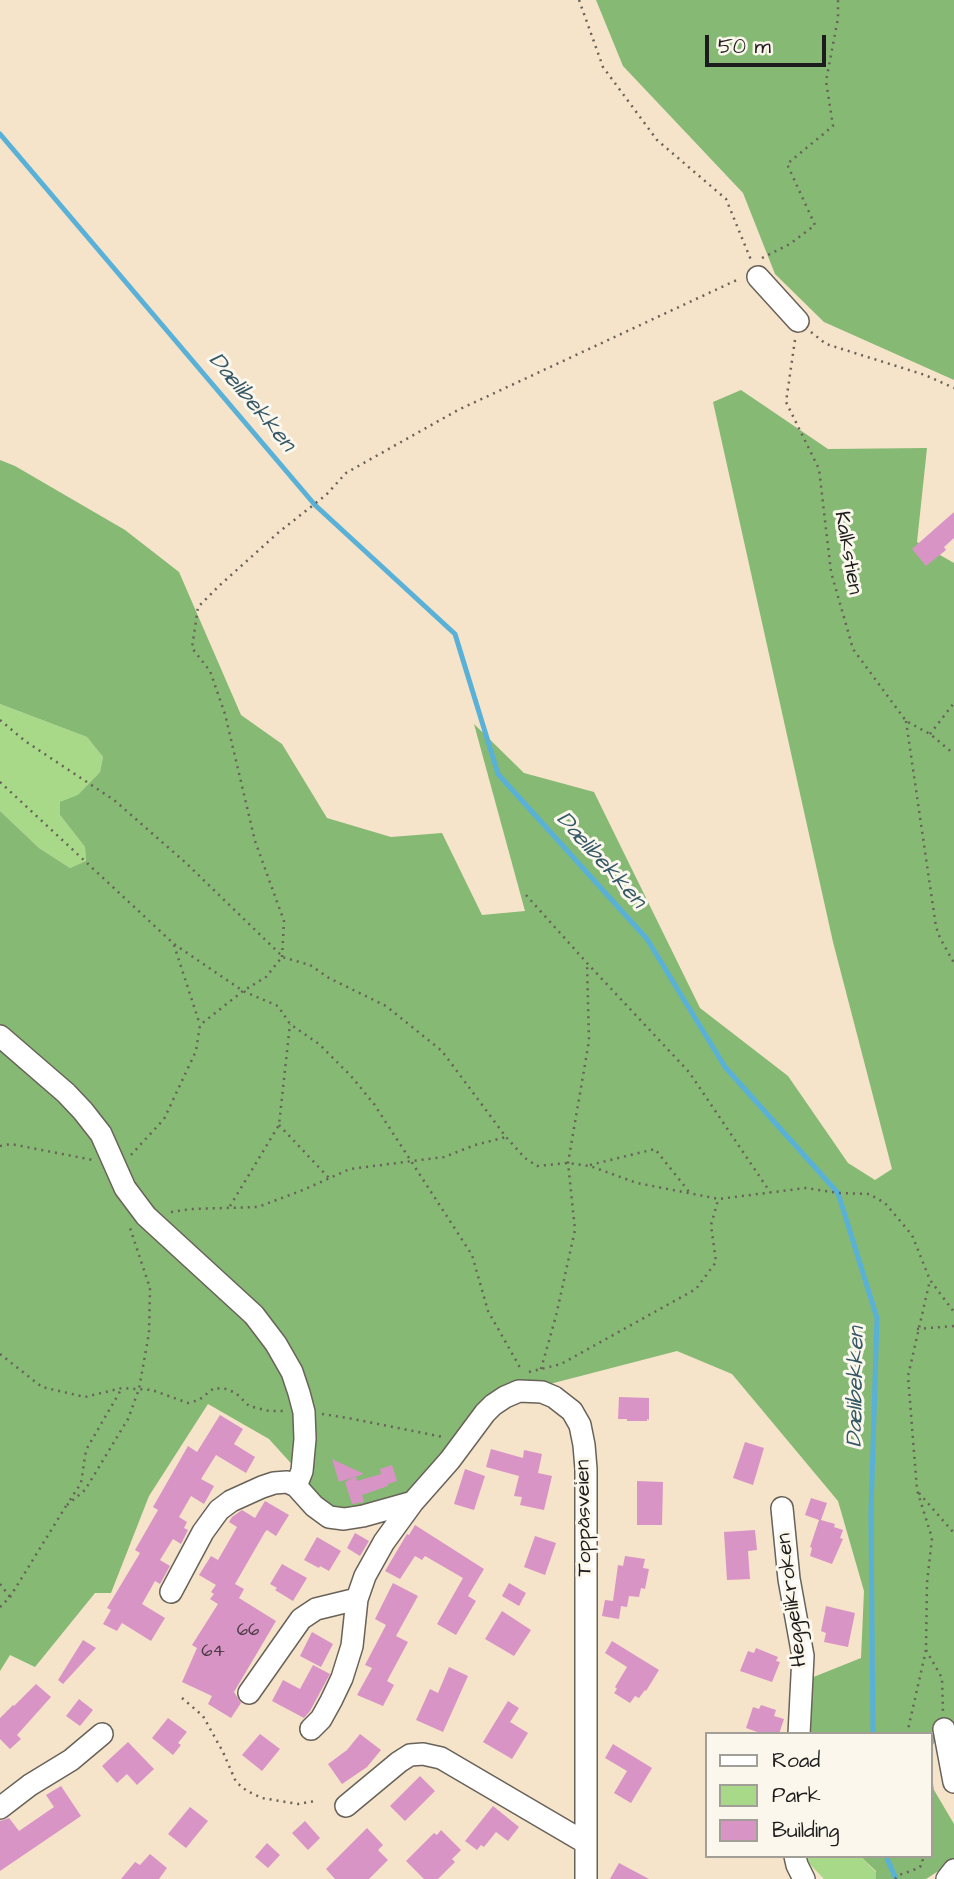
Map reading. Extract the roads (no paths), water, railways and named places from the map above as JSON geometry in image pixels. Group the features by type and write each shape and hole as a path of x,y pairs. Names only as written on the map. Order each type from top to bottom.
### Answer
{"street":[{"path":"756,270 798,321"},
{"path":"0,1036 65,1093 101,1134 137,1219 254,1315 276,1344 292,1372 303,1412 305,1439 302,1471 296,1486"},
{"name":"Toppåsveien","path":"311,1728 321,1719 342,1678 352,1646 357,1599 365,1576 384,1542 413,1502 450,1460 492,1405 519,1391 542,1392 554,1397 572,1411 580,1425 586,1469 586,1843 581,1878"},
{"path":"171,1592 203,1532 219,1510 244,1495 274,1483 287,1482 296,1486 328,1517 344,1519 363,1516 413,1502"},
{"name":"Heggelikroken","path":"782,1508 789,1579 803,1656 799,1732"},
{"path":"249,1693 301,1619 316,1609 357,1599"},
{"path":"944,1729 954,1782"},
{"path":"0,1808 30,1785 71,1760 102,1734"},
{"path":"346,1806 399,1762 410,1755 423,1754 441,1758 586,1843"},
{"path":"795,1858 804,1879"}],"waterway":[{"name":"Dælibekken","path":"0,134 315,505 455,634 498,774 647,939 725,1067 838,1193 877,1318 871,1512 873,1732"},
{"name":"Dælibekken","path":"887,1858 896,1879"}]}
